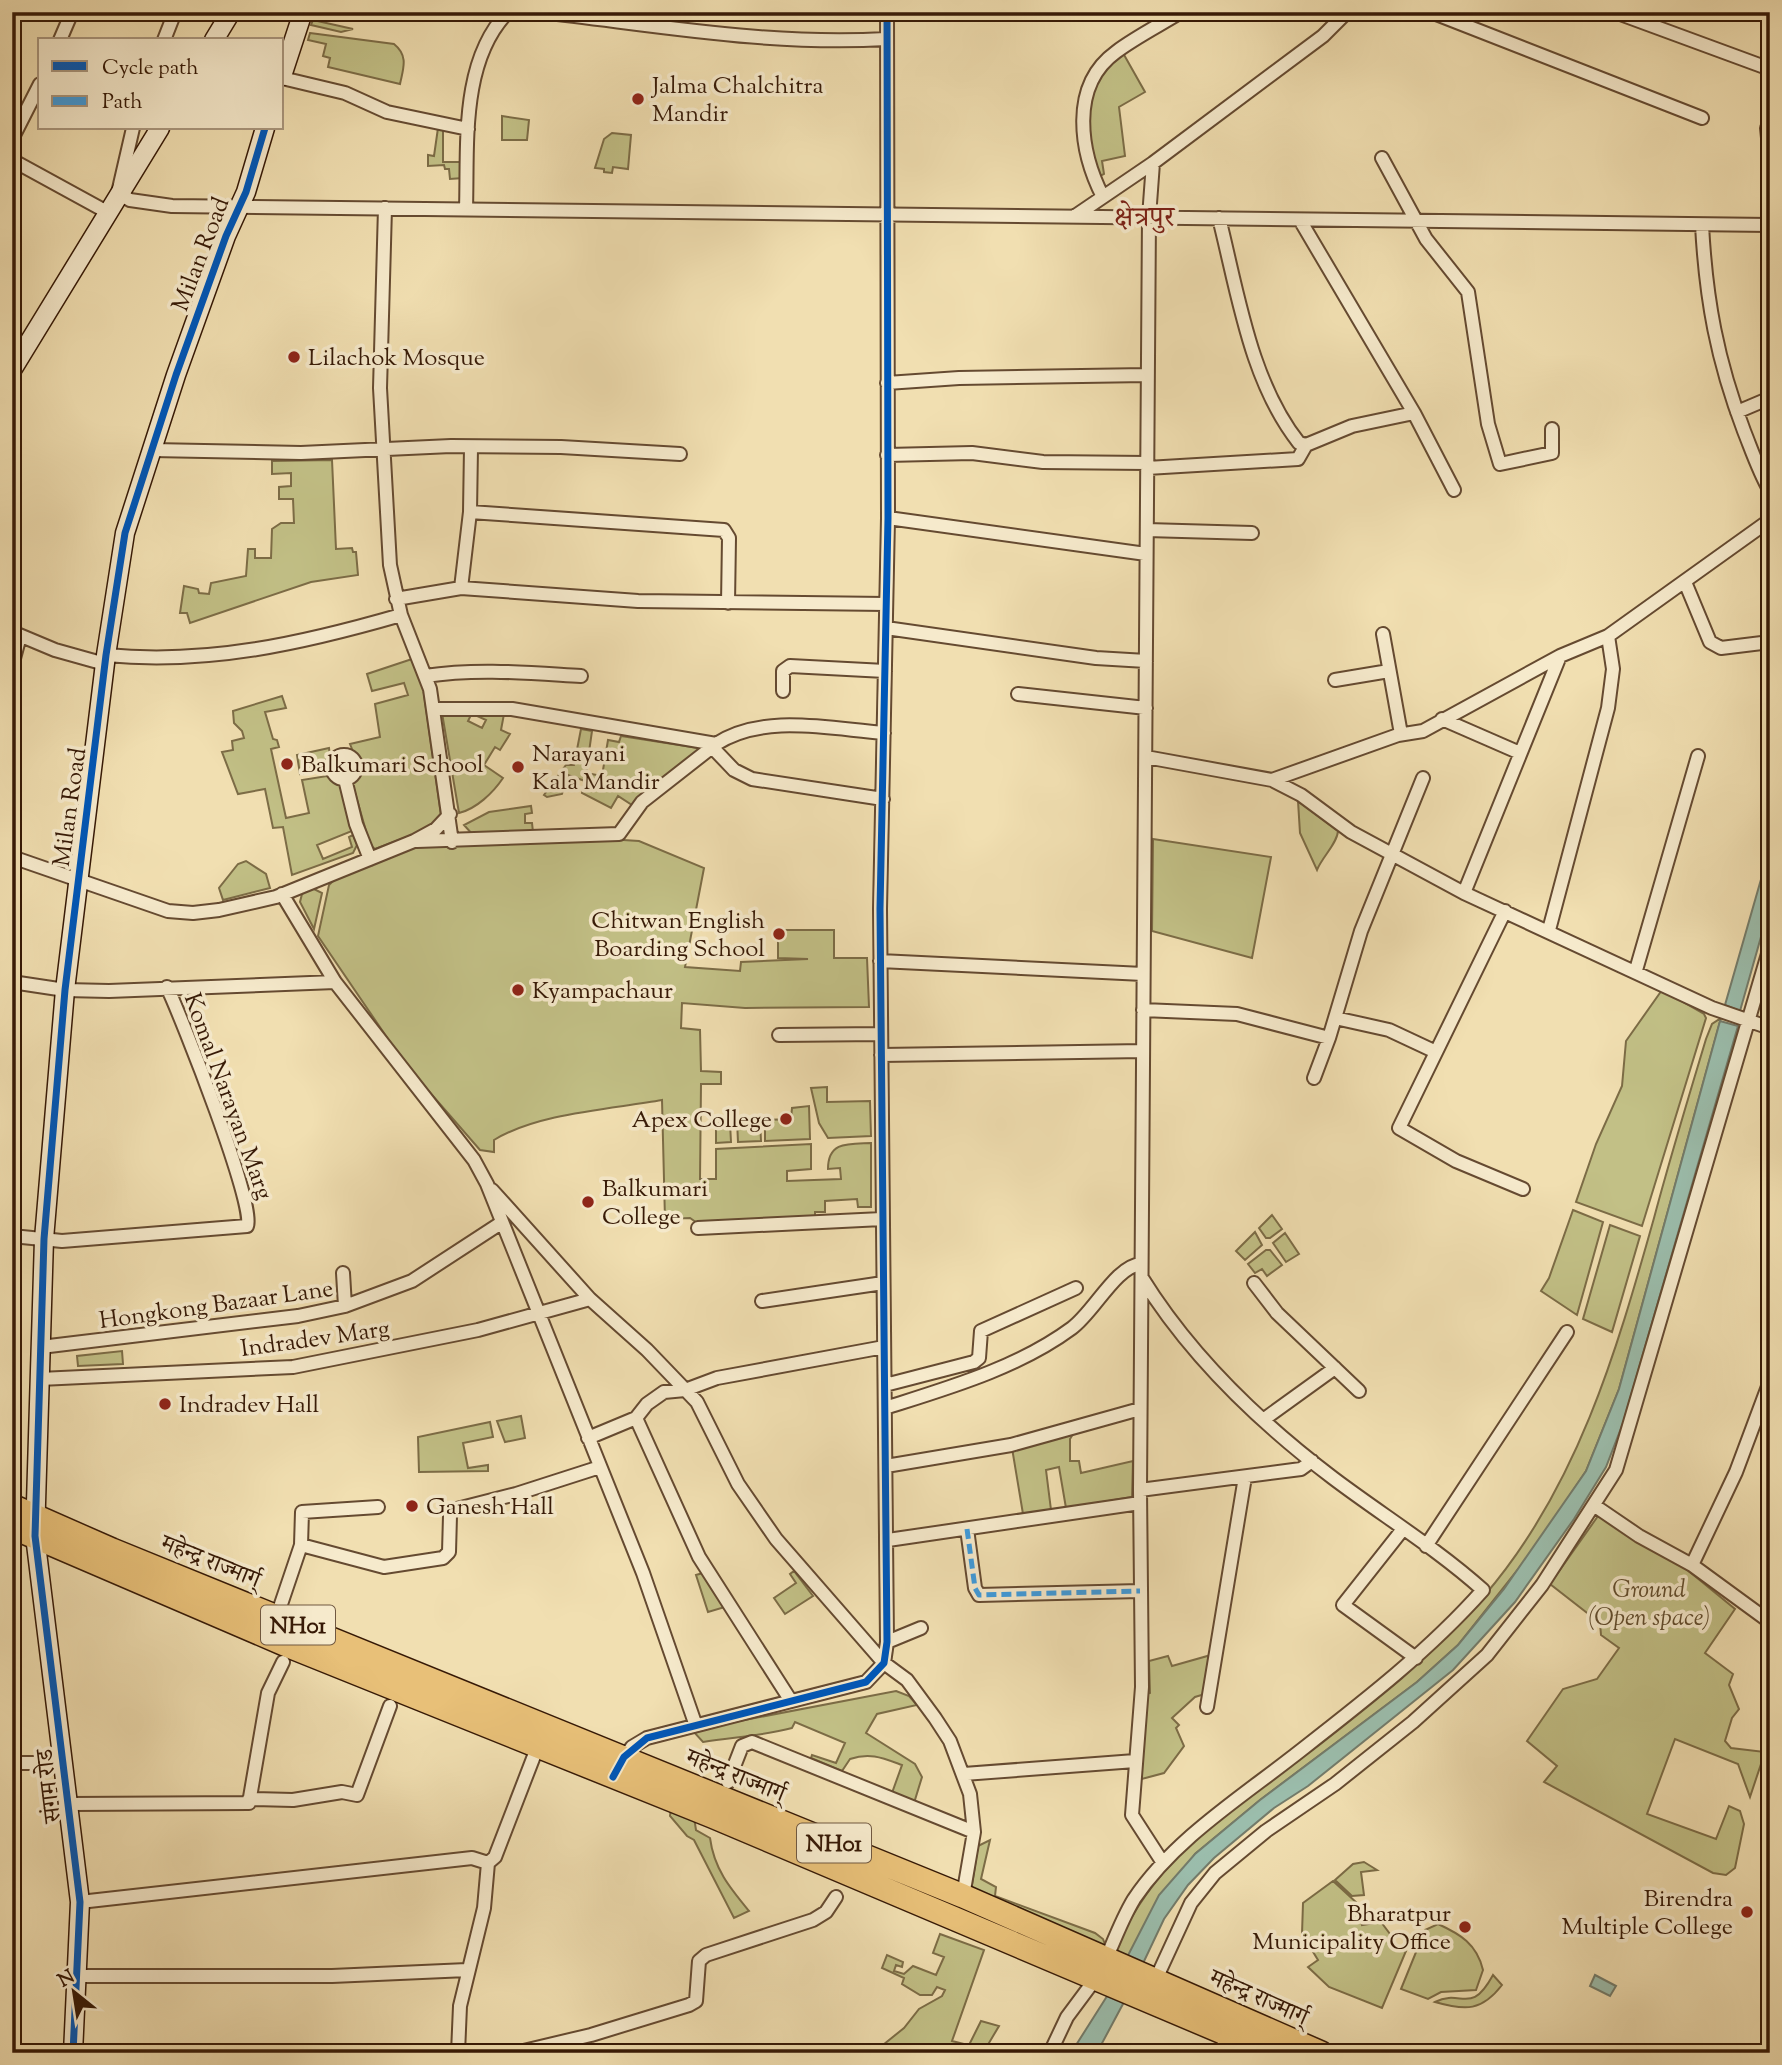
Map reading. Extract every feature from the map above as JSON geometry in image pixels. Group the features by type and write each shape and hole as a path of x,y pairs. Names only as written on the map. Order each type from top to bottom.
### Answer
{"highway":[{"name":"महेन्द्र राज्मार्ग्","path":"12,1506 36,1526 289,1646 542,1736 963,1896 1321,2053"},
{"name":"महेन्द्र राज्मार्ग्","path":"12,1527 36,1526 277,1616 542,1736"},
{"name":"महेन्द्र राज्मार्ग्","path":"619,1767 1100,1980 1224,2044 1272,2053"}],"street":[{"path":"61,38 72,12"},
{"path":"165,38 175,12"},
{"path":"215,38 231,12"},
{"path":"284,71 303,12"},
{"path":"466,209 468,129 473,89 486,43 494,27 508,12"},
{"path":"541,12 726,35 831,41 886,39"},
{"path":"619,1767 647,1738 695,1723 866,1682 884,1663 887,1642 888,1540 880,961 888,518 887,12"},
{"path":"1103,197 1096,183 1085,137 1083,108 1087,90 1102,65 1115,52 1181,12"},
{"path":"1075,217 1153,163 1323,36 1347,12"},
{"path":"1431,12 1702,118"},
{"path":"1615,12 1770,69"},
{"path":"284,78 345,93 387,112 468,129"},
{"path":"12,139 38,88"},
{"path":"1767,128 1770,158"},
{"path":"118,193 133,130"},
{"path":"12,370 159,130"},
{"name":"Milan Road","path":"36,1526 44,1240 65,990 106,660 125,533 236,208 246,192 264,130"},
{"path":"1382,158 1416,220 1468,292 1488,424 1500,464 1552,453 1552,429"},
{"path":"12,160 107,212"},
{"path":"1153,163 1149,217 1147,375 1140,1409 1142,1687 1132,1815 1163,1863"},
{"path":"118,193 141,202 236,208 1770,225"},
{"path":"385,208 380,388 387,538 396,599 425,676 434,709 452,842"},
{"path":"1219,218 1256,361 1287,429 1298,443 1306,445 1352,426 1414,413"},
{"path":"1300,220 1414,413 1454,489"},
{"path":"1702,225 1709,311 1724,375 1770,491"},
{"path":"887,383 959,378 1147,375"},
{"path":"1737,412 1770,398"},
{"path":"887,455 972,453 1043,461 1147,466 1298,459 1306,445"},
{"path":"152,450 288,453 561,447 680,454"},
{"path":"461,588 470,512 471,448"},
{"path":"470,512 724,530 729,538 728,603"},
{"path":"888,518 1146,554"},
{"path":"1272,780 1401,734 1423,731 1560,656 1608,636 1770,520"},
{"path":"1146,530 1252,533"},
{"path":"1685,582 1710,642 1721,648 1770,642"},
{"path":"396,599 461,588 638,600 886,604"},
{"path":"12,666 16,634 55,650 106,660 181,659 207,657 319,637 401,615"},
{"path":"886,628 1096,658 1146,661"},
{"path":"1382,635 1401,734"},
{"path":"1549,930 1608,708 1613,669 1608,636"},
{"path":"1464,893 1560,656"},
{"path":"783,691 783,671 790,666 885,671"},
{"path":"425,676 457,671 492,670 581,676"},
{"path":"1335,680 1390,671"},
{"path":"1018,695 1146,708"},
{"path":"434,709 512,709 714,745 734,770 752,779 883,799"},
{"path":"1442,719 1520,754"},
{"path":"414,841 452,842 619,834 642,803 727,737 763,726 884,733"},
{"path":"1636,970 1699,756"},
{"path":"1146,757 1272,780 1301,796 1351,832 1464,893 1636,970 1712,1008 1770,1028"},
{"path":"1314,1078 1329,1038 1361,931 1423,778"},
{"path":"345,779 356,824 370,859"},
{"path":"12,857 168,911 193,913 282,894 414,841 436,829 450,814"},
{"path":"282,894 335,982 474,1160 487,1184 643,1573 695,1723"},
{"path":"1505,911 1399,1128 1456,1161 1523,1189"},
{"path":"1152,1977 1191,1903 1215,1873 1266,1831 1335,1784 1457,1685 1488,1656 1542,1585 1595,1506 1616,1470 1770,947"},
{"path":"880,961 1143,974"},
{"path":"12,982 65,990 109,991 335,982"},
{"name":"Komal Narayan Marg","path":"44,1240 177,1233 247,1226 250,1220 229,1150 184,1022 167,987"},
{"path":"1143,1010 1237,1014 1329,1038"},
{"path":"1335,1018 1389,1030 1436,1052"},
{"path":"779,1035 881,1034"},
{"path":"881,1055 1143,1051"},
{"path":"487,1184 590,1299 647,1350 697,1402 738,1484 776,1539 884,1663 907,1680 935,1718 950,1741 964,1773 974,1832 963,1896"},
{"path":"698,1228 882,1219"},
{"name":"Hongkong Bazaar Lane","path":"41,1347 298,1317 345,1306 412,1281 501,1223"},
{"path":"12,1236 44,1240"},
{"path":"885,1408 964,1382 1051,1341 1080,1322 1125,1270 1141,1271"},
{"path":"1111,1959 1133,1900 1163,1863 1205,1825 1416,1658 1451,1626 1483,1590 1312,1461 1206,1366 1141,1271"},
{"path":"343,1273 345,1306"},
{"path":"762,1301 883,1283"},
{"path":"1254,1283 1278,1313 1359,1391"},
{"path":"885,1385 974,1362 979,1358 981,1331 1076,1288"},
{"name":"Indradev Marg","path":"40,1379 293,1367 539,1315 590,1299"},
{"path":"1426,1546 1567,1332"},
{"path":"588,1438 636,1418 647,1404 663,1392 685,1390 716,1378 884,1347"},
{"path":"1264,1420 1335,1368"},
{"path":"1692,1565 1736,1472 1768,1388"},
{"path":"886,1466 1012,1445 1140,1409"},
{"path":"636,1418 699,1557 791,1701"},
{"path":"888,1540 967,1529 1301,1469 1312,1461"},
{"path":"301,1545 384,1567 443,1558 449,1552 450,1516 453,1510 516,1494 600,1467"},
{"path":"1207,1707 1245,1477"},
{"path":"1595,1506 1639,1536 1692,1565 1770,1622"},
{"path":"277,1616 301,1545 301,1514 304,1511 378,1507"},
{"name":"संगम रोड","path":"36,1526 80,1902 73,2053"},
{"path":"967,1529 975,1588 979,1595 1140,1591"},
{"path":"1403,1529 1343,1605 1416,1658"},
{"path":"887,1642 921,1628"},
{"path":"70,1804 249,1803 268,1693 283,1662"},
{"path":"249,1799 293,1800 342,1792 357,1795 390,1706"},
{"path":"458,2053 467,1970 484,1908 488,1863 495,1857 542,1736"},
{"path":"728,1782 742,1746 752,1742 974,1832"},
{"path":"964,1773 1135,1761"},
{"path":"12,1763 65,1763"},
{"path":"80,1902 472,1858 488,1863"},
{"path":"515,2053 534,2051 690,2005 696,2001 699,1990 699,1961 706,1955 813,1920 826,1912 836,1897"},
{"path":"78,1976 331,1976 467,1970"},
{"path":"1050,2053 1067,2017 1100,1980"}],"green space":[{"path":"313,20 353,29 341,32 311,25"},
{"path":"310,33 394,44 403,58 400,84 328,67 330,58 323,56 326,44 308,40"},
{"path":"1123,53 1145,92 1119,107 1125,156 1102,161 1104,174 1098,177 1090,140 1088,110 1097,82"},
{"path":"502,116 529,120 527,140 502,140"},
{"path":"438,128 443,128 443,162 463,162 463,178 450,179 449,169 445,169 444,165 428,166 428,155 434,156"},
{"path":"612,133 631,135 628,169 613,167 612,173 595,168 604,139"},
{"path":"332,460 336,549 352,548 353,552 356,552 358,575 311,582 190,623 187,613 180,613 184,586 209,594 211,583 246,576 248,549 255,549 255,558 271,558 272,529 281,523 294,523 293,499 279,499 279,487 291,486 291,473 272,474 272,461"},
{"path":"412,659 422,680 441,815 428,829 375,849 370,845 352,782 360,769 350,744 380,737 375,704 408,695 404,683 372,691 367,674"},
{"path":"282,696 286,708 265,712 273,739 277,740 279,747 271,749 286,818 309,813 302,780 327,776 340,785 352,831 317,845 323,859 352,847 349,837 353,835 357,845 353,853 292,875 283,827 273,828 265,789 238,794 222,752 233,750 232,741 244,738 242,731 234,723 233,711"},
{"path":"442,713 472,713 468,721 482,728 486,720 477,716 478,713 504,714 501,730 510,734 500,750 495,747 484,765 503,778 484,800 459,813"},
{"path":"581,729 592,731 586,773 602,776 608,740 619,742 621,736 705,749 632,805 618,796 611,808 582,793 585,781 568,775 562,794 547,797 544,795 566,765 574,765"},
{"path":"329,748 330,756 326,769 300,774 297,755"},
{"path":"1298,801 1338,831 1317,870 1300,833"},
{"path":"531,806 532,813 525,814 525,823 532,823 533,832 473,835 464,825 489,812"},
{"name":"Kyampachaur","path":"607,839 639,841 704,868 685,967 740,971 741,962 808,959 778,958 778,930 834,930 834,958 867,958 869,1007 745,1008 682,1003 681,1028 700,1030 701,1071 721,1072 721,1084 701,1084 700,1179 716,1179 716,1149 811,1144 811,1169 787,1171 787,1181 841,1179 840,1168 828,1169 832,1153 841,1146 871,1143 871,1207 858,1207 857,1199 825,1201 825,1212 815,1212 815,1219 700,1225 690,1218 665,1219 662,1100 553,1118 512,1131 494,1140 494,1152 480,1150 405,1064 318,936 329,885 334,880 416,846"},
{"path":"1153,839 1271,857 1252,958 1152,931"},
{"path":"246,861 266,874 270,888 223,900 219,888 238,864"},
{"path":"312,888 322,893 314,929 300,902 302,894"},
{"path":"1662,990 1704,1014 1706,1018 1642,1226 1576,1202 1596,1144 1622,1086 1626,1041"},
{"path":"1721,1018 1619,1389 1586,1471 1534,1549 1458,1645 1417,1682 1260,1800 1195,1854 1121,1970 1114,1954 1144,1897 1163,1873 1205,1832 1411,1668 1436,1645 1484,1596 1516,1554 1544,1510 1569,1465 1608,1368 1640,1269 1706,1039 1712,1024"},
{"path":"827,1087 827,1102 870,1101 871,1136 828,1138 819,1123 811,1088"},
{"path":"809,1106 810,1139 765,1141 765,1120 791,1119 792,1108"},
{"path":"737,1120 760,1120 761,1141 738,1142"},
{"path":"716,1123 730,1123 731,1142 716,1143"},
{"path":"1573,1210 1603,1222 1577,1315 1541,1291 1549,1278"},
{"path":"1272,1215 1282,1229 1266,1238 1259,1228"},
{"path":"1610,1225 1640,1236 1612,1332 1583,1319"},
{"path":"1255,1232 1262,1245 1245,1260 1236,1251"},
{"path":"1285,1233 1299,1254 1286,1262 1273,1243"},
{"path":"1266,1250 1270,1250 1282,1265 1267,1276 1262,1269 1255,1273 1248,1264"},
{"path":"122,1351 123,1364 78,1366 77,1356"},
{"path":"521,1416 525,1438 505,1442 497,1421"},
{"path":"490,1422 493,1437 463,1443 468,1468 488,1465 488,1471 419,1472 418,1437"},
{"path":"1073,1434 1070,1439 1070,1461 1079,1461 1081,1473 1133,1461 1132,1497 1066,1508 1059,1467 1046,1470 1051,1510 1023,1514 1012,1448"},
{"name":"Ground (Open space)","path":"1598,1516 1685,1568 1735,1609 1705,1653 1733,1674 1729,1685 1739,1709 1732,1718 1725,1741 1731,1748 1765,1752 1750,1797 1738,1764 1675,1739 1647,1814 1716,1839 1729,1806 1740,1811 1744,1824 1735,1868 1726,1875 1713,1873 1544,1782 1557,1766 1527,1741 1563,1689 1597,1679 1619,1648 1601,1635 1600,1623 1550,1584"},
{"path":"794,1571 813,1596 785,1614 774,1598 796,1583 790,1574"},
{"path":"703,1573 725,1607 708,1612 696,1575"},
{"path":"1211,1655 1205,1694 1195,1697 1172,1718 1179,1725 1176,1728 1184,1746 1164,1773 1138,1780 1145,1694 1150,1693 1149,1661 1168,1656 1172,1666"},
{"path":"896,1691 909,1696 917,1705 877,1714 866,1733 915,1764 922,1777 914,1803 892,1793 902,1765 882,1758 864,1756 850,1759 842,1771 811,1758 812,1755 836,1763 845,1743 795,1722 792,1728 781,1731 703,1742 692,1730"},
{"path":"671,1808 694,1817 696,1830 710,1838 719,1869 749,1911 734,1918 694,1840 687,1836 670,1816"},
{"path":"990,1840 981,1879 996,1887 995,1896 1095,1933 1103,1939 1106,1947 971,1891 978,1846"},
{"path":"1364,1862 1377,1870 1361,1872 1364,1895 1352,1896 1335,1880 1353,1864"},
{"path":"1333,1881 1358,1904 1362,1925 1381,1922 1390,1934 1388,1943 1406,1951 1382,2008 1329,1987 1308,1967 1318,1960 1302,1934 1303,1903"},
{"path":"1438,1924 1467,1941 1477,1953 1483,1970 1476,1990 1441,1992 1428,1999 1401,1989 1425,1930"},
{"path":"940,1934 984,1950 952,2041 968,2045 959,2053 873,2053 904,2028 919,2009 942,1996 945,1990 937,1987 932,1995 920,1995 902,1984 904,1978 882,1968 887,1955 903,1962 902,1967 896,1965 894,1971 904,1974 913,1966 936,1975 944,1957 933,1953"},
{"path":"1493,1975 1502,1985 1495,1994 1480,2004 1473,2007 1456,2007 1435,2002 1452,1998 1472,1998 1485,1988"},
{"path":"981,2021 999,2026 986,2048 969,2045"}],"shaded area":[{"path":"1770,848 1770,905 1740,1011 1725,1005"},
{"path":"1720,1021 1738,1026 1623,1423 1606,1467 1574,1519 1515,1602 1453,1670 1308,1786 1274,1808 1214,1858 1188,1885 1164,1919 1138,1974 1122,1967 1159,1895 1195,1854 1260,1800 1417,1682 1458,1645 1504,1589 1586,1471 1619,1389"},
{"path":"1595,1975 1616,1986 1610,1996 1590,1986"},
{"path":"1109,1993 1124,2002 1100,2047 1095,2053 1071,2053"}],"marked path":[{"path":"967,1529 975,1588 979,1595 1140,1591"}],"cycle path":[{"path":"613,1777 624,1757 647,1738 866,1682 884,1663 887,1642 880,909 888,518 887,12"},
{"path":"73,2053 80,1902 35,1536 44,1239 65,990 106,655 125,533 176,375 226,236 246,192 264,130"}],"place":[{"name":"Jalma Chalchitra Mandir","path":"638,99"},
{"name":"Lilachok Mosque","path":"294,357"},
{"name":"Balkumari School","path":"287,764"},
{"name":"Narayani Kala Mandir","path":"518,767"},
{"name":"Chitwan English Boarding School","path":"779,934"},
{"name":"Kyampachaur","path":"518,990"},
{"name":"Apex College","path":"786,1119"},
{"name":"Balkumari College","path":"588,1202"},
{"name":"Indradev Hall","path":"165,1404"},
{"name":"Ganesh Hall","path":"412,1506"},
{"name":"Birendra Multiple College","path":"1747,1912"},
{"name":"Bharatpur Municipality Office","path":"1465,1927"}],"district":[{"name":"क्षेत्रपुर","path":"1144,216"}]}
